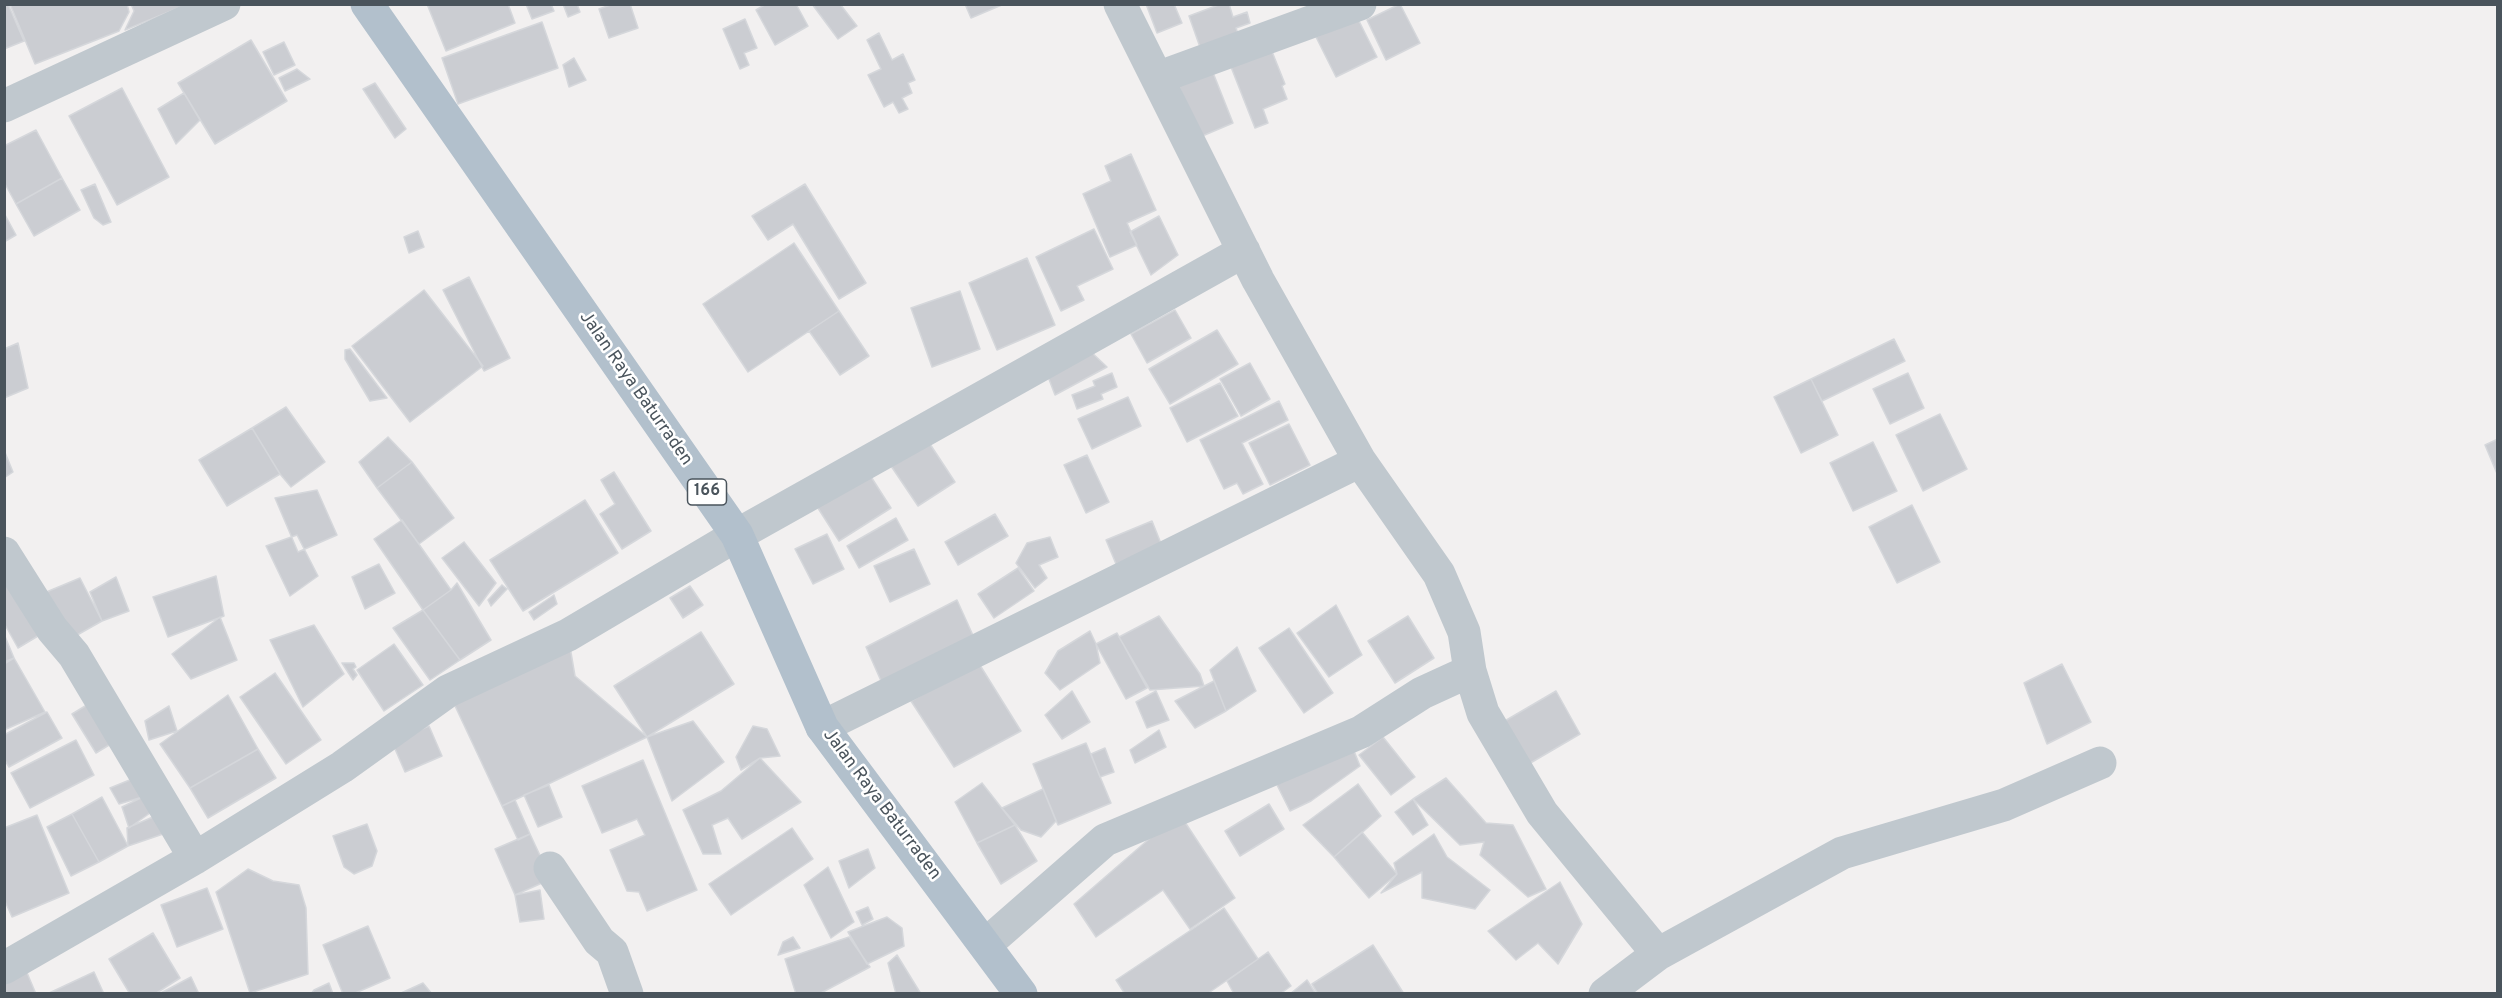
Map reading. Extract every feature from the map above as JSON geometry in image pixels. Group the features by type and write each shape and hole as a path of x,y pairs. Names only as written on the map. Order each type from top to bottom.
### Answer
{"main road":[{"name":"Jalan Raya Baturraden","path":"367,4 737,535 822,727 1021,993"}],"street":[{"path":"4,106 224,4"},
{"path":"1120,4 1244,251 1360,461 1439,574 1464,632 1470,671 1483,713 1542,813 1658,954"},
{"path":"1157,78 1360,4"},
{"path":"4,968 195,858 342,767 448,691 568,635 737,535 1244,251"},
{"path":"822,727 1360,461"},
{"path":"4,553 52,628 74,655 195,858"},
{"path":"985,945 1105,840 1361,732 1422,693 1470,671"},
{"path":"1605,993 1658,954 1842,854 2004,805 2100,763"},
{"path":"550,868 599,940 612,952 627,993"}],"building":[{"path":"4,4 8,4 24,41 4,49"},
{"path":"10,4 127,4 129,12 119,31 35,64"},
{"path":"131,4 188,4 125,30 134,11"},
{"path":"427,4 508,4 515,23 446,51"},
{"path":"526,4 551,4 554,11 532,19"},
{"path":"563,4 577,4 580,12 568,17"},
{"path":"613,4 630,4 638,28 609,38 599,9"},
{"path":"766,4 796,4 808,26 775,45 756,10"},
{"path":"812,4 840,4 857,26 838,39"},
{"path":"965,4 1004,4 971,18"},
{"path":"1146,4 1174,4 1182,23 1157,33"},
{"path":"1221,4 1229,4 1233,17 1247,12 1250,23 1236,28 1239,37 1201,50 1189,16"},
{"path":"1400,4 1420,43 1386,60 1367,20"},
{"path":"1357,17 1377,57 1336,77 1316,37"},
{"path":"745,19 757,48 744,53 749,65 740,69 723,29"},
{"path":"542,22 558,68 458,104 442,58"},
{"path":"879,33 892,60 903,54 915,80 908,83 912,93 902,98 908,109 899,113 893,102 884,107 868,75 881,69 867,40"},
{"path":"251,40 287,101 215,144 178,83"},
{"path":"284,42 295,65 274,75 263,52"},
{"path":"1269,44 1285,84 1282,86 1287,99 1263,109 1268,123 1255,128 1231,67"},
{"path":"574,58 586,80 569,87 563,65"},
{"path":"297,69 310,79 285,91 279,78"},
{"path":"1212,70 1233,123 1200,137 1178,84"},
{"path":"375,83 406,129 395,138 363,89"},
{"path":"122,88 169,177 117,205 69,116"},
{"path":"184,93 200,120 176,144 158,109"},
{"path":"36,130 62,178 16,204 4,182 4,146"},
{"path":"1131,154 1156,210 1127,223 1137,245 1110,257 1083,194 1111,181 1105,166"},
{"path":"62,178 80,210 34,236 16,204"},
{"path":"95,184 111,222 103,225 94,218 81,190"},
{"path":"805,184 866,283 839,299 793,224 768,240 752,216"},
{"path":"4,213 16,235 4,242"},
{"path":"1159,216 1178,255 1151,275 1130,232"},
{"path":"1094,229 1113,269 1077,286 1084,300 1061,311 1036,257"},
{"path":"418,231 424,247 409,253 404,237"},
{"path":"794,243 839,311 748,372 703,304"},
{"path":"1027,258 1055,325 997,350 969,283"},
{"path":"469,277 510,358 484,371 443,290"},
{"path":"424,290 483,366 410,422 352,346"},
{"path":"960,291 980,349 932,367 911,308"},
{"path":"1175,310 1191,338 1147,363 1131,334"},
{"path":"839,311 869,356 840,375 809,331"},
{"path":"1217,330 1238,364 1170,404 1149,369"},
{"path":"1894,339 1905,361 1822,401 1811,379"},
{"path":"18,343 28,388 4,398 4,349"},
{"path":"350,349 387,398 370,401 345,359 345,350"},
{"path":"1088,349 1107,367 1055,395 1047,374"},
{"path":"1250,363 1270,399 1241,416 1220,379"},
{"path":"1112,373 1117,387 1101,394 1103,399 1077,409 1072,395 1095,386 1093,381"},
{"path":"1908,373 1924,408 1890,424 1873,389"},
{"path":"1811,379 1838,435 1801,453 1774,397"},
{"path":"1220,383 1238,416 1187,442 1170,408"},
{"path":"1128,397 1141,426 1092,449 1078,419"},
{"path":"1279,401 1288,420 1242,443 1263,484 1243,494 1237,483 1224,489 1200,440"},
{"path":"286,407 325,462 291,487 280,474 252,428"},
{"path":"1940,414 1967,469 1923,491 1896,435"},
{"path":"1289,424 1310,465 1270,485 1249,443"},
{"path":"252,428 280,474 227,506 199,460"},
{"path":"388,437 412,462 377,488 359,462"},
{"path":"926,438 955,482 918,506 889,463"},
{"path":"2498,439 2498,476 2485,445"},
{"path":"1873,442 1897,491 1853,511 1830,463"},
{"path":"4,450 13,472 4,478"},
{"path":"1087,455 1109,502 1086,513 1064,465"},
{"path":"412,462 454,518 419,544 377,488"},
{"path":"614,472 651,531 622,549 600,514 615,504 601,480"},
{"path":"868,472 891,508 839,541 816,505"},
{"path":"317,490 337,535 298,552 275,498"},
{"path":"585,500 618,553 523,611 490,560"},
{"path":"1912,505 1940,562 1897,583 1869,527"},
{"path":"995,514 1008,536 958,565 945,542"},
{"path":"896,518 908,540 859,568 847,546"},
{"path":"402,520 451,590 423,610 374,539"},
{"path":"1152,521 1162,546 1116,564 1106,540"},
{"path":"827,534 844,569 813,584 795,549"},
{"path":"297,535 318,576 290,596 266,546"},
{"path":"1050,537 1058,557 1039,565 1047,578 1035,588 1016,563 1027,543"},
{"path":"464,542 496,583 479,606 442,558"},
{"path":"914,549 930,584 890,602 874,566"},
{"path":"379,564 395,593 365,609 352,577"},
{"path":"1018,568 1034,591 994,618 978,594"},
{"path":"216,576 224,616 168,637 153,597"},
{"path":"4,577 38,636 18,648 4,623"},
{"path":"116,577 129,611 102,621 90,592"},
{"path":"80,578 102,621 63,643 32,598"},
{"path":"457,583 491,640 460,660 423,610"},
{"path":"502,585 507,589 491,606 488,600"},
{"path":"690,586 703,605 683,618 670,598"},
{"path":"554,595 557,604 534,620 529,612"},
{"path":"957,600 976,642 885,690 866,647"},
{"path":"1336,605 1362,655 1329,677 1297,633"},
{"path":"423,610 460,660 430,680 393,628"},
{"path":"1159,616 1200,674 1204,686 1150,690 1119,637"},
{"path":"1408,616 1434,658 1395,683 1368,641"},
{"path":"220,617 237,660 191,679 172,654"},
{"path":"314,625 344,674 303,707 270,640"},
{"path":"1289,628 1333,693 1304,713 1259,648"},
{"path":"1090,631 1096,644 1100,663 1060,690 1045,673 1058,651"},
{"path":"701,632 734,684 647,737 614,686"},
{"path":"1117,633 1147,688 1126,699 1096,644"},
{"path":"4,634 14,658 4,662"},
{"path":"568,635 575,676 647,737 502,806 448,691"},
{"path":"394,644 423,685 384,711 357,670"},
{"path":"1237,647 1256,691 1226,711 1210,670"},
{"path":"14,658 45,712 4,730 4,664"},
{"path":"978,662 1021,731 954,767 911,701"},
{"path":"342,663 354,663 356,667 353,669 357,675 353,680"},
{"path":"2062,664 2091,722 2047,744 2024,683"},
{"path":"275,673 321,740 286,764 240,697"},
{"path":"1214,681 1226,711 1195,728 1175,701"},
{"path":"1072,691 1090,722 1062,739 1045,715"},
{"path":"1156,691 1169,720 1147,728 1136,702"},
{"path":"1556,691 1580,734 1527,765 1503,722"},
{"path":"228,695 258,749 190,788 160,744"},
{"path":"95,700 119,739 96,753 72,714"},
{"path":"169,706 177,731 149,740 145,721"},
{"path":"47,712 62,738 9,767 4,759 4,735"},
{"path":"693,721 724,762 672,801 647,737"},
{"path":"429,726 442,756 405,772 392,742"},
{"path":"753,726 767,729 780,756 760,758 741,770 736,757"},
{"path":"1159,730 1166,747 1135,763 1130,750"},
{"path":"1383,737 1415,777 1391,795 1359,755"},
{"path":"76,740 94,775 30,808 11,773"},
{"path":"1086,743 1111,803 1058,825 1033,764"},
{"path":"1352,746 1360,766 1311,801 1290,811 1275,781"},
{"path":"1105,748 1114,772 1100,777 1091,754"},
{"path":"258,749 276,778 208,818 190,788"},
{"path":"760,758 801,802 742,839 728,818 712,825 721,854 703,854 683,810 721,791"},
{"path":"643,760 697,890 647,911 639,892 627,891 610,850 645,835 637,819 602,833 582,786"},
{"path":"137,777 146,796 119,804 110,788"},
{"path":"1446,778 1486,823 1513,825 1546,889 1528,897 1480,855 1484,842 1460,845 1413,799"},
{"path":"982,783 1015,825 977,843 955,802"},
{"path":"1358,784 1381,816 1334,857 1303,825"},
{"path":"549,785 562,817 538,827 524,795"},
{"path":"1043,789 1056,821 1041,837 1021,830 1002,808"},
{"path":"149,794 157,808 129,828 122,807"},
{"path":"102,797 128,846 99,862 72,814"},
{"path":"1413,799 1428,825 1413,835 1395,812"},
{"path":"515,800 530,834 518,840 502,806"},
{"path":"1269,804 1284,829 1240,856 1225,831"},
{"path":"1179,813 1235,898 1190,929 1163,890 1096,937 1074,904"},
{"path":"72,814 99,862 71,876 47,827"},
{"path":"160,814 166,833 128,846 127,828"},
{"path":"37,815 69,893 12,917 4,899 4,828"},
{"path":"367,824 377,851 372,866 354,874 344,867 333,836"},
{"path":"1015,825 1037,861 1001,884 977,843"},
{"path":"792,828 813,859 731,915 709,884"},
{"path":"1362,832 1397,874 1369,898 1334,857"},
{"path":"530,834 551,879 515,895 495,849"},
{"path":"1434,834 1447,857 1490,890 1475,909 1422,898 1422,872 1381,893 1397,874 1394,863"},
{"path":"868,849 875,868 849,888 839,861"},
{"path":"828,867 854,922 831,938 804,885"},
{"path":"248,869 273,881 299,885 306,908 308,974 250,993 216,892"},
{"path":"1560,882 1582,924 1558,964 1538,943 1516,960 1488,931"},
{"path":"207,888 223,929 177,947 161,905"},
{"path":"540,890 544,919 520,922 515,895"},
{"path":"868,907 873,919 862,925 856,912"},
{"path":"1224,908 1258,959 1207,994 1125,994 1116,980"},
{"path":"887,917 902,928 904,946 867,964 848,932"},
{"path":"368,926 390,978 353,994 343,994 323,945"},
{"path":"153,933 180,978 155,994 130,994 109,959"},
{"path":"793,937 800,948 778,955 783,942"},
{"path":"849,937 870,967 819,994 796,994 785,959"},
{"path":"1373,945 1404,994 1318,994 1312,984"},
{"path":"1268,952 1291,986 1280,994 1234,994 1227,981"},
{"path":"897,955 921,994 896,994 888,963"},
{"path":"25,968 36,994 4,994 4,978"},
{"path":"94,972 104,994 47,994"},
{"path":"191,977 199,994 159,994"},
{"path":"1307,980 1316,994 1290,994"},
{"path":"329,983 333,994 311,994 314,990"},
{"path":"423,983 432,994 399,994"}]}
